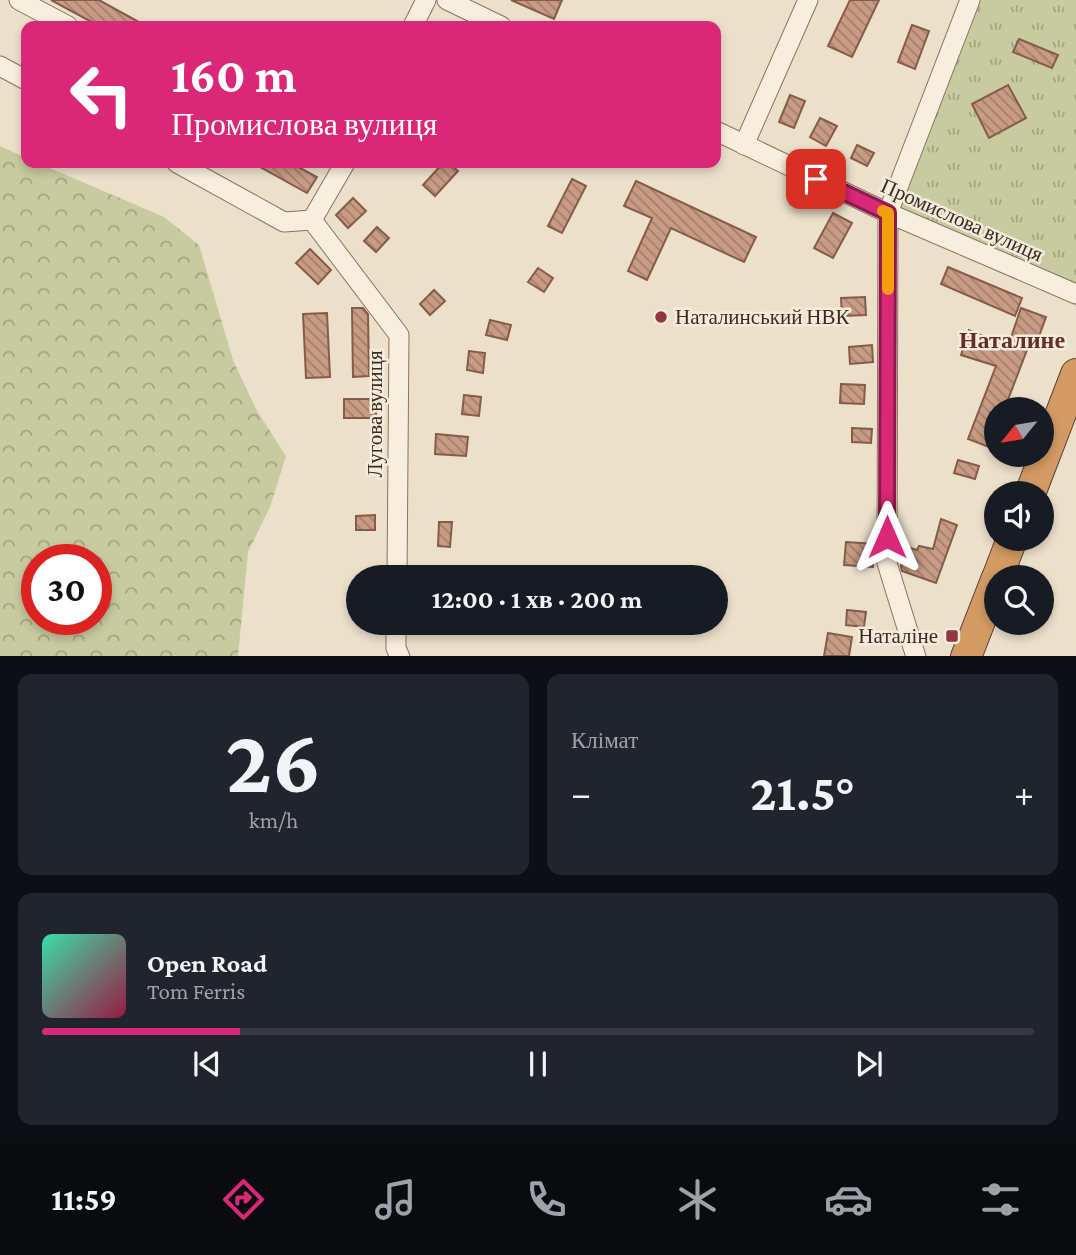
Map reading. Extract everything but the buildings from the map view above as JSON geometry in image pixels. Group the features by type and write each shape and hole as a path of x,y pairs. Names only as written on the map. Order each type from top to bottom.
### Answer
{"highway":[{"path":"1035,481 1076,374"},
{"path":"966,656 984,610"}],"street":[{"path":"19,0 59,21"},
{"path":"416,21 426,0"},
{"path":"447,0 490,21"},
{"path":"744,145 808,0"},
{"path":"916,656 887,564 888,213 970,0"},
{"path":"0,66 21,77"},
{"name":"Промислова вулиця","path":"721,134 888,213 1076,294"},
{"path":"186,168 284,222 312,220 336,168"},
{"name":"Лугова вулиця","path":"312,220 398,335 397,565"},
{"path":"396,635 396,648 400,656"}],"green space":[{"path":"970,0 1076,0 1076,294 888,213"},
{"path":"0,146 21,156 21,168 50,168 164,217 199,245 233,360 257,411 286,456 270,507 248,552 238,656 0,656"}],"slow traffic":[{"path":"883,211 888,213 888,289"}],"place":[{"name":"Наталинський НВК","path":"661,317"},
{"name":"Наталіне","path":"952,636"}],"district":[{"name":"Наталине","path":"1012,339"}],"route":[{"path":"816,179 888,213 887,537"}]}
